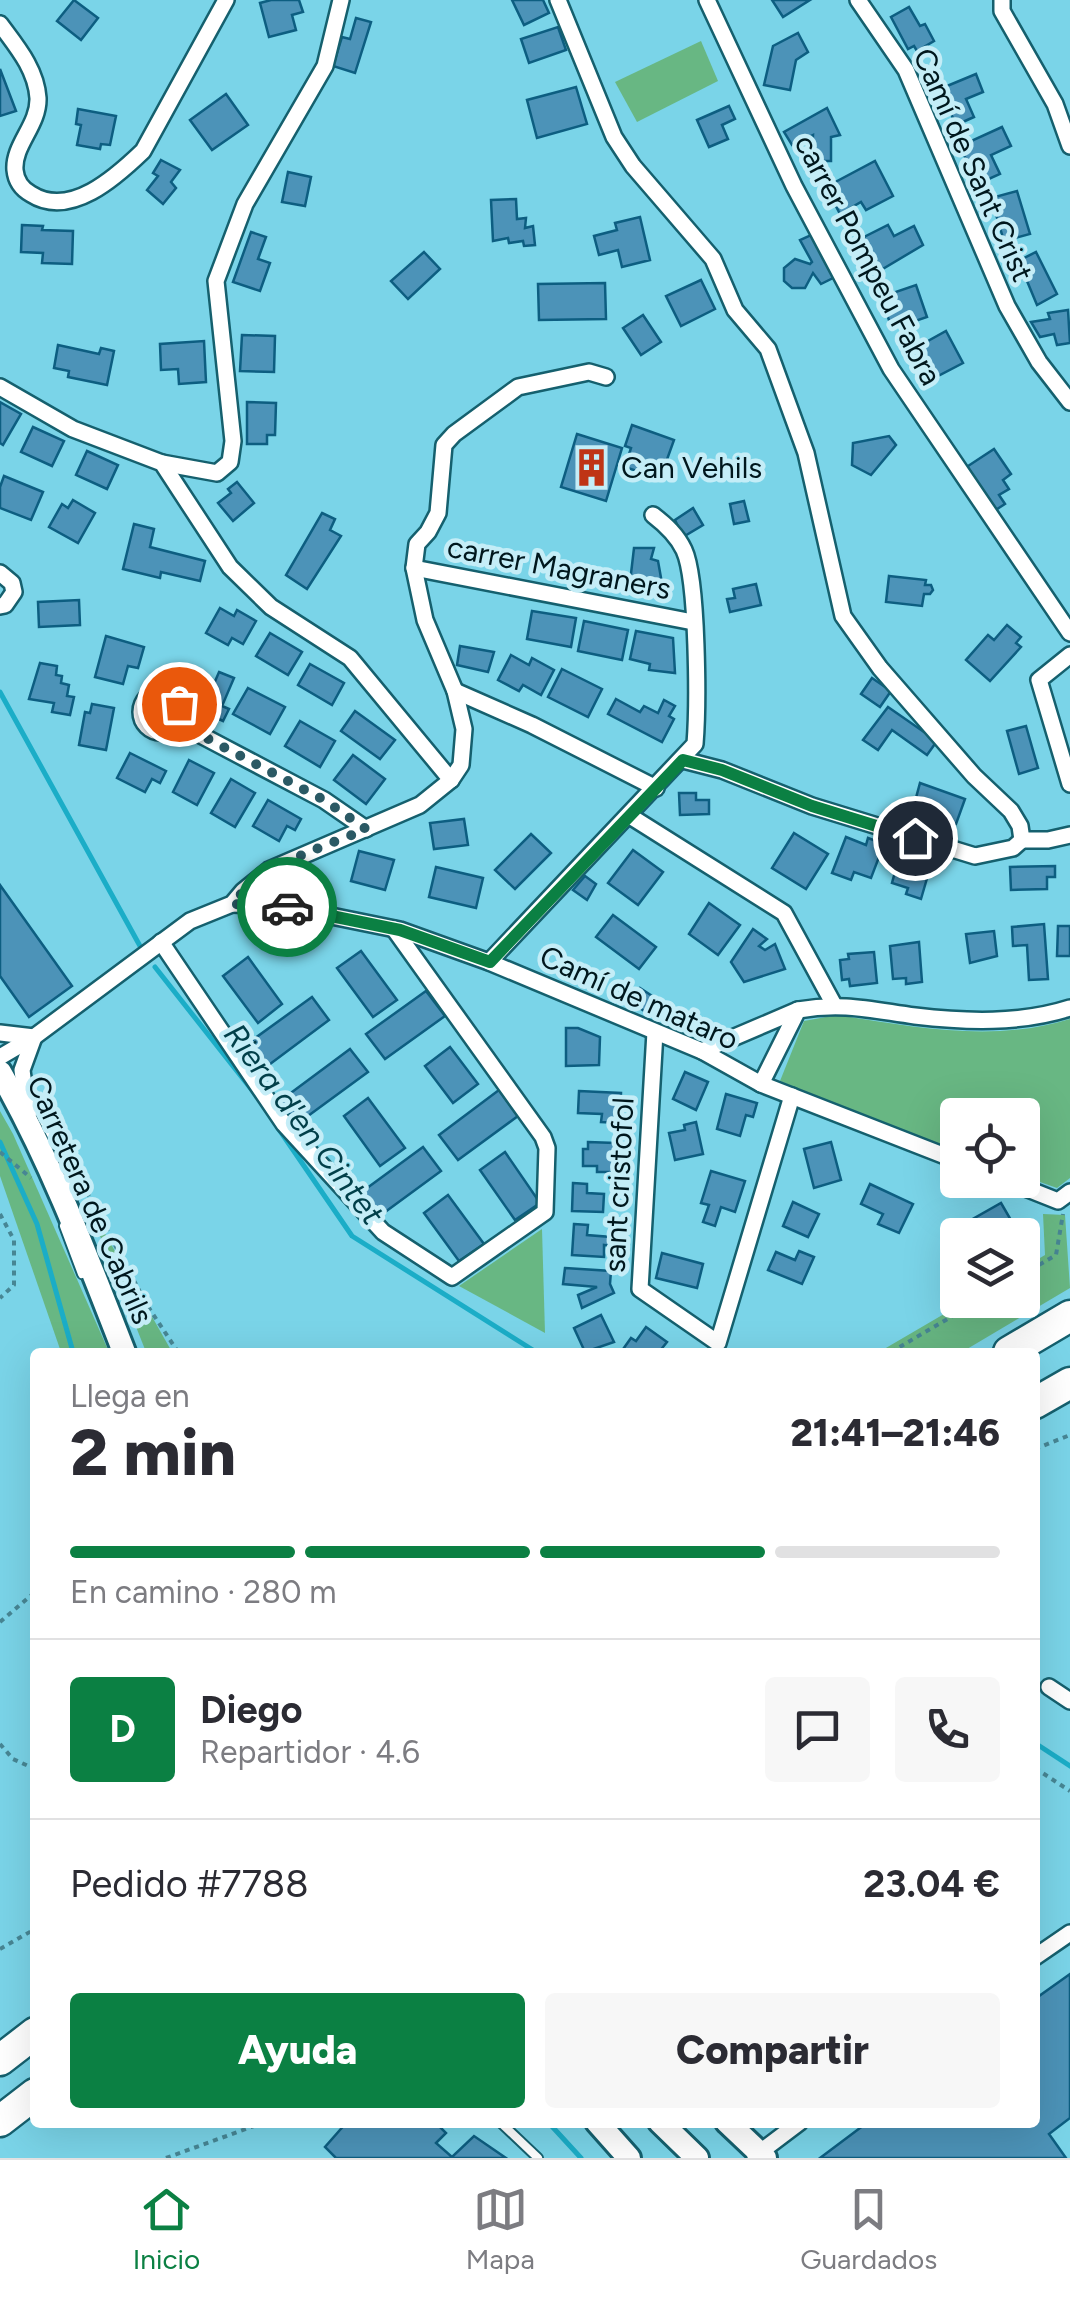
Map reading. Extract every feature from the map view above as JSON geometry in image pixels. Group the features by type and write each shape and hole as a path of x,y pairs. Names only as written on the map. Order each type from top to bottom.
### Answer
{"highway":[{"path":"1016,1348 1070,1316"},
{"path":"1040,1401 1070,1384"},
{"path":"0,2060 30,2037"},
{"path":"0,2121 30,2098"}],"street":[{"path":"0,24 31,68 38,102 36,117 15,160 15,174 22,188 35,197 64,202 83,196 124,170 143,151 226,0"},
{"path":"0,387 73,429 162,464 217,473 230,462 233,440 216,281 245,204 325,66 342,0"},
{"path":"558,0 614,138 632,166 713,259 735,310 768,349 806,454 844,616 880,668 974,776 1011,811 1020,826 1022,840"},
{"name":"carrer Pompeu Fabra","path":"707,0 794,186 891,370 1070,633"},
{"name":"Camí de Sant Crist","path":"858,0 906,70 1006,306 1039,362 1070,402"},
{"path":"1002,0 1002,10 1055,104 1070,146"},
{"path":"0,1057 34,1037 190,921 232,904 269,870 420,805 451,780 461,765 464,729 455,691 425,620 414,568 416,544 438,513 444,445 518,387 589,372 606,377"},
{"path":"162,464 230,567 271,607 350,658 451,780"},
{"path":"490,962 696,744 693,622 686,553 669,527 653,516"},
{"name":"carrer Magraners","path":"414,568 693,622"},
{"path":"0,574 12,583 14,592 0,606"},
{"path":"1070,655 1039,680 1070,784"},
{"path":"455,691 656,788"},
{"path":"178,723 324,800 366,829"},
{"path":"683,760 722,770 812,806 975,856 1014,848 1022,840 1070,835"},
{"path":"630,816 784,914 833,1004"},
{"name":"Camí de mataro","path":"232,904 282,906 394,929 490,962 702,1052 761,1084 940,1154"},
{"path":"161,942 284,1124 382,1232 452,1277 544,1212 546,1148 544,1137 394,929"},
{"path":"702,1052 798,1010 833,1004 920,1016 1014,1021 1070,1008"},
{"path":"761,1084 798,1010"},
{"path":"0,1032 34,1037"},
{"name":"sant cristofol","path":"654,1032 640,1289 718,1343 792,1096"},
{"path":"25,1111 22,1070 34,1037"},
{"name":"Carretera de Cabrils","path":"0,1072 25,1111 122,1348"},
{"path":"1049,1687 1070,1702"},
{"path":"1040,1954 1070,1933"},
{"path":"603,2128 628,2158"},
{"path":"666,2128 691,2152"},
{"path":"734,2128 760,2156 793,2128"}],"lane":[{"path":"25,1111 38,1112 68,1169 70,1178 64,1202"},
{"path":"506,2128 538,2158"}],"path":[{"path":"68,1169 86,1186 147,1305 175,1348"},
{"path":"1040,1264 1056,1255 1064,1196"},
{"path":"0,1214 14,1240 14,1285 0,1298"},
{"path":"898,1348 949,1318"},
{"path":"1040,1447 1070,1434"},
{"path":"0,1622 30,1596"},
{"path":"0,1744 13,1758 30,1767"},
{"path":"1040,1771 1070,1790"},
{"path":"0,1949 30,1932"},
{"path":"166,2158 248,2128"}],"green space":[{"path":"701,41 718,81 637,122 615,82"},
{"path":"837,1015 925,1028 983,1031 1070,1019 1070,1178 1057,1188 1040,1182 1040,1098 940,1098 940,1148 780,1081 804,1021"},
{"path":"0,1111 107,1348 60,1348 0,1176"},
{"path":"85,1198 170,1348 144,1348"},
{"path":"1043,1214 1065,1215 1070,1288 1040,1306 1040,1258 1045,1255"},
{"path":"542,1229 545,1333 459,1286"},
{"path":"940,1316 1019,1318 969,1348 886,1348"}],"building":[{"path":"74,0 98,18 81,40 57,21"},
{"path":"299,0 303,12 292,15 296,30 269,37 260,3"},
{"path":"512,0 543,0 549,13 524,25"},
{"path":"772,0 810,0 783,17"},
{"path":"909,7 934,41 917,51 914,46 908,49 891,17"},
{"path":"356,18 371,22 355,73 333,66 342,37 350,39"},
{"path":"558,27 566,50 529,63 521,39"},
{"path":"798,33 808,52 796,60 790,90 764,85 773,46"},
{"path":"0,69 16,111 0,116"},
{"path":"976,74 983,92 966,99 974,117 956,125 935,91"},
{"path":"576,87 587,124 537,138 527,100"},
{"path":"226,94 248,125 212,150 190,120"},
{"path":"729,106 735,119 722,125 728,139 709,147 697,120"},
{"path":"827,108 840,135 831,137 831,161 812,161 813,135 792,145 784,132"},
{"path":"78,109 116,116 110,145 101,144 100,149 77,145 81,125 76,124"},
{"path":"1002,127 1011,146 991,155 1000,174 982,182 960,146"},
{"path":"161,160 180,170 171,182 176,188 163,204 147,190 158,176 153,173"},
{"path":"875,161 893,196 866,210 861,202 840,214 826,187"},
{"path":"288,172 311,177 305,206 282,202"},
{"path":"1017,191 1030,234 1004,241 991,198"},
{"path":"516,199 517,219 526,218 525,228 533,226 535,245 524,246 523,241 509,243 508,238 493,241 491,200"},
{"path":"640,217 650,260 622,267 618,250 599,255 594,236 617,230 615,223"},
{"path":"22,225 73,231 72,264 42,263 43,253 21,252"},
{"path":"888,225 894,236 914,226 923,245 881,270 864,237"},
{"path":"251,232 266,237 258,259 270,263 260,291 233,282"},
{"path":"811,235 835,277 821,284 813,273 805,288 792,288 784,281 784,268 795,259 812,262 800,240"},
{"path":"424,252 440,269 408,299 391,281"},
{"path":"1036,252 1057,294 1037,305 1014,263"},
{"path":"701,280 715,309 681,326 666,296"},
{"path":"605,283 606,319 539,320 538,284"},
{"path":"916,285 927,317 892,329 881,297"},
{"path":"1068,310 1070,343 1057,345 1054,334 1040,337 1031,322 1050,319 1048,313"},
{"path":"643,315 661,342 641,355 623,328"},
{"path":"946,331 963,363 936,377 919,346"},
{"path":"242,335 275,336 274,372 240,371"},
{"path":"204,341 206,382 179,384 178,369 161,370 160,344"},
{"path":"58,345 99,354 101,348 114,351 107,385 68,377 69,371 54,368"},
{"path":"0,402 21,414 3,445 0,443"},
{"path":"247,402 276,403 275,435 267,435 267,444 247,444"},
{"path":"632,425 674,440 660,479 625,467 631,448 625,446"},
{"path":"33,427 64,441 52,466 21,452"},
{"name":"Can Vehils","path":"577,434 622,448 606,501 561,487"},
{"path":"889,436 896,445 871,475 852,465 853,443"},
{"path":"994,449 1011,474 1003,480 1009,489 999,495 1005,504 994,511 965,468"},
{"path":"87,451 118,465 107,489 76,475"},
{"path":"4,476 43,492 31,520 0,508"},
{"path":"237,482 254,503 233,521 218,503"},
{"path":"73,500 95,513 78,543 49,527 62,504 68,508"},
{"path":"744,501 749,521 734,524 730,504"},
{"path":"693,508 703,525 683,537 675,520"},
{"path":"322,513 335,519 330,530 341,536 307,589 286,575"},
{"path":"134,524 154,529 150,547 205,561 200,581 161,572 160,578 123,569"},
{"path":"634,548 654,548 651,559 658,561 663,589 630,582"},
{"path":"889,576 926,580 925,585 931,585 933,590 924,594 922,606 886,602"},
{"path":"756,584 761,605 730,612 727,599 735,598 733,589"},
{"path":"79,600 80,625 39,627 38,602"},
{"path":"220,608 234,616 237,610 256,621 243,644 232,638 228,645 206,633"},
{"path":"532,611 576,618 571,647 527,639"},
{"path":"584,621 628,630 622,660 578,651"},
{"path":"1007,625 1021,637 1016,643 1021,647 990,681 966,660 988,635 994,640"},
{"path":"636,631 673,638 675,673 649,670 650,664 630,659"},
{"path":"270,633 302,652 288,675 256,656"},
{"path":"106,636 144,647 138,668 128,666 123,684 95,677"},
{"path":"460,646 494,652 488,672 457,665"},
{"path":"511,655 529,665 532,658 554,670 541,695 523,685 519,691 498,680"},
{"path":"40,663 57,666 56,675 62,676 61,683 69,685 67,696 74,697 70,715 52,712 54,703 29,699"},
{"path":"310,664 344,683 332,705 298,685"},
{"path":"562,669 602,689 588,717 548,697"},
{"path":"219,672 234,678 222,706 229,709 223,721 196,708 200,697 207,700"},
{"path":"872,678 891,691 880,707 861,694"},
{"path":"248,688 285,707 270,734 233,714"},
{"path":"616,699 640,712 644,706 658,713 664,700 675,706 669,716 674,719 662,742 608,714"},
{"path":"92,704 114,708 106,750 79,745 85,712 90,713"},
{"path":"888,707 937,741 927,755 892,730 878,750 863,740"},
{"path":"355,711 395,740 380,759 341,731"},
{"path":"300,721 335,741 320,767 285,746"},
{"path":"1026,726 1038,768 1019,774 1007,731"},
{"path":"130,753 166,771 160,783 152,779 145,792 117,778"},
{"path":"353,755 385,779 366,804 334,780"},
{"path":"189,760 214,773 197,805 173,792"},
{"path":"231,779 255,793 235,827 211,813"},
{"path":"920,783 965,799 956,824 913,809"},
{"path":"679,793 696,793 696,800 709,800 709,814 680,815"},
{"path":"268,800 301,819 295,830 287,826 279,841 253,826"},
{"path":"464,819 468,845 434,849 430,823"},
{"path":"794,833 828,854 806,889 772,868"},
{"path":"531,834 551,853 515,889 495,870"},
{"path":"846,837 866,845 868,838 884,844 871,878 854,872 851,880 832,873"},
{"path":"633,850 663,872 638,905 608,883"},
{"path":"359,851 394,860 385,890 351,881"},
{"path":"908,853 924,858 922,866 930,868 921,899 906,894 908,888 892,883 898,861 905,863"},
{"path":"1055,866 1055,877 1047,877 1047,889 1011,890 1010,867"},
{"path":"436,867 483,878 476,908 429,897"},
{"path":"585,876 596,884 587,900 573,890"},
{"path":"0,885 72,986 29,1017 0,976"},
{"path":"709,903 740,925 718,955 689,934"},
{"path":"613,915 656,947 639,969 596,937"},
{"path":"1044,924 1048,979 1029,980 1027,945 1013,946 1012,927"},
{"path":"1058,926 1070,926 1070,956 1057,956"},
{"path":"753,929 767,939 759,946 765,950 775,944 785,969 744,982 731,962"},
{"path":"994,931 997,956 970,963 966,934"},
{"path":"919,942 922,982 906,984 906,978 893,979 890,946"},
{"path":"361,951 397,1000 373,1017 337,968"},
{"path":"874,952 877,983 850,986 849,979 842,980 840,960 849,959 848,954"},
{"path":"248,957 282,1004 258,1023 223,976"},
{"path":"640,988 660,1001 650,1015 631,1002"},
{"path":"426,991 445,1016 385,1059 366,1034"},
{"path":"312,997 329,1020 258,1073 240,1049"},
{"path":"566,1028 578,1028 600,1037 599,1065 566,1066"},
{"path":"450,1047 478,1084 453,1103 425,1066"},
{"path":"350,1049 368,1072 297,1124 280,1101"},
{"path":"685,1072 708,1082 696,1110 673,1099"},
{"path":"499,1090 518,1116 458,1160 439,1135"},
{"path":"579,1091 621,1093 620,1123 601,1122 602,1114 578,1113"},
{"path":"726,1094 757,1103 753,1117 746,1115 740,1136 717,1129"},
{"path":"368,1098 405,1148 380,1166 344,1116"},
{"path":"696,1122 703,1154 675,1160 669,1133 685,1130 684,1125"},
{"path":"588,1142 615,1143 615,1172 597,1172 597,1166 583,1166 583,1149 588,1149"},
{"path":"831,1142 841,1180 814,1188 804,1149"},
{"path":"423,1147 441,1171 381,1215 363,1191"},
{"path":"505,1152 540,1203 515,1220 480,1170"},
{"path":"711,1171 745,1181 735,1212 721,1207 715,1226 703,1222 709,1205 701,1203"},
{"path":"573,1183 587,1184 587,1193 604,1194 603,1212 572,1211"},
{"path":"870,1184 913,1204 899,1233 878,1224 883,1214 861,1204"},
{"path":"448,1195 484,1244 459,1261 424,1213"},
{"path":"793,1202 819,1214 808,1237 783,1226"},
{"path":"1001,1203 1010,1218 975,1218"},
{"path":"574,1224 588,1225 587,1235 611,1237 611,1246 604,1245 604,1257 572,1255"},
{"path":"799,1251 814,1257 802,1284 768,1270 776,1252 795,1260"},
{"path":"662,1253 703,1264 697,1288 656,1278"},
{"path":"565,1268 611,1271 614,1293 582,1308 578,1295 597,1287 563,1284"},
{"path":"601,1315 614,1342 583,1348 574,1328"},
{"path":"646,1327 667,1342 662,1348 624,1348 631,1338 636,1341"},
{"path":"1070,1974 1070,2118 1049,2134 1066,2158 820,2158 860,2128 1040,2128 1040,1995"},
{"path":"342,2128 441,2128 446,2133 436,2143 452,2157 474,2136 506,2158 336,2158 325,2147"}],"waterway":[{"name":"Riera d'en Cintet","path":"0,692 140,946"},
{"name":"Riera d'en Cintet","path":"155,967 255,1094"},
{"name":"Riera d'en Cintet","path":"278,1128 352,1236 530,1348"},
{"path":"0,1142 37,1224 72,1348"},
{"name":"Riera d'en Cintet","path":"1040,1746 1070,1766"},
{"path":"554,2128 581,2158"}],"way so far":[{"path":"179,704 178,723 324,800 366,829 269,870 232,904 287,907"}],"place":[{"name":"Can Vehils","path":"591,468"}],"route":[{"path":"287,907 400,930 490,962 683,760 915,838"}]}
